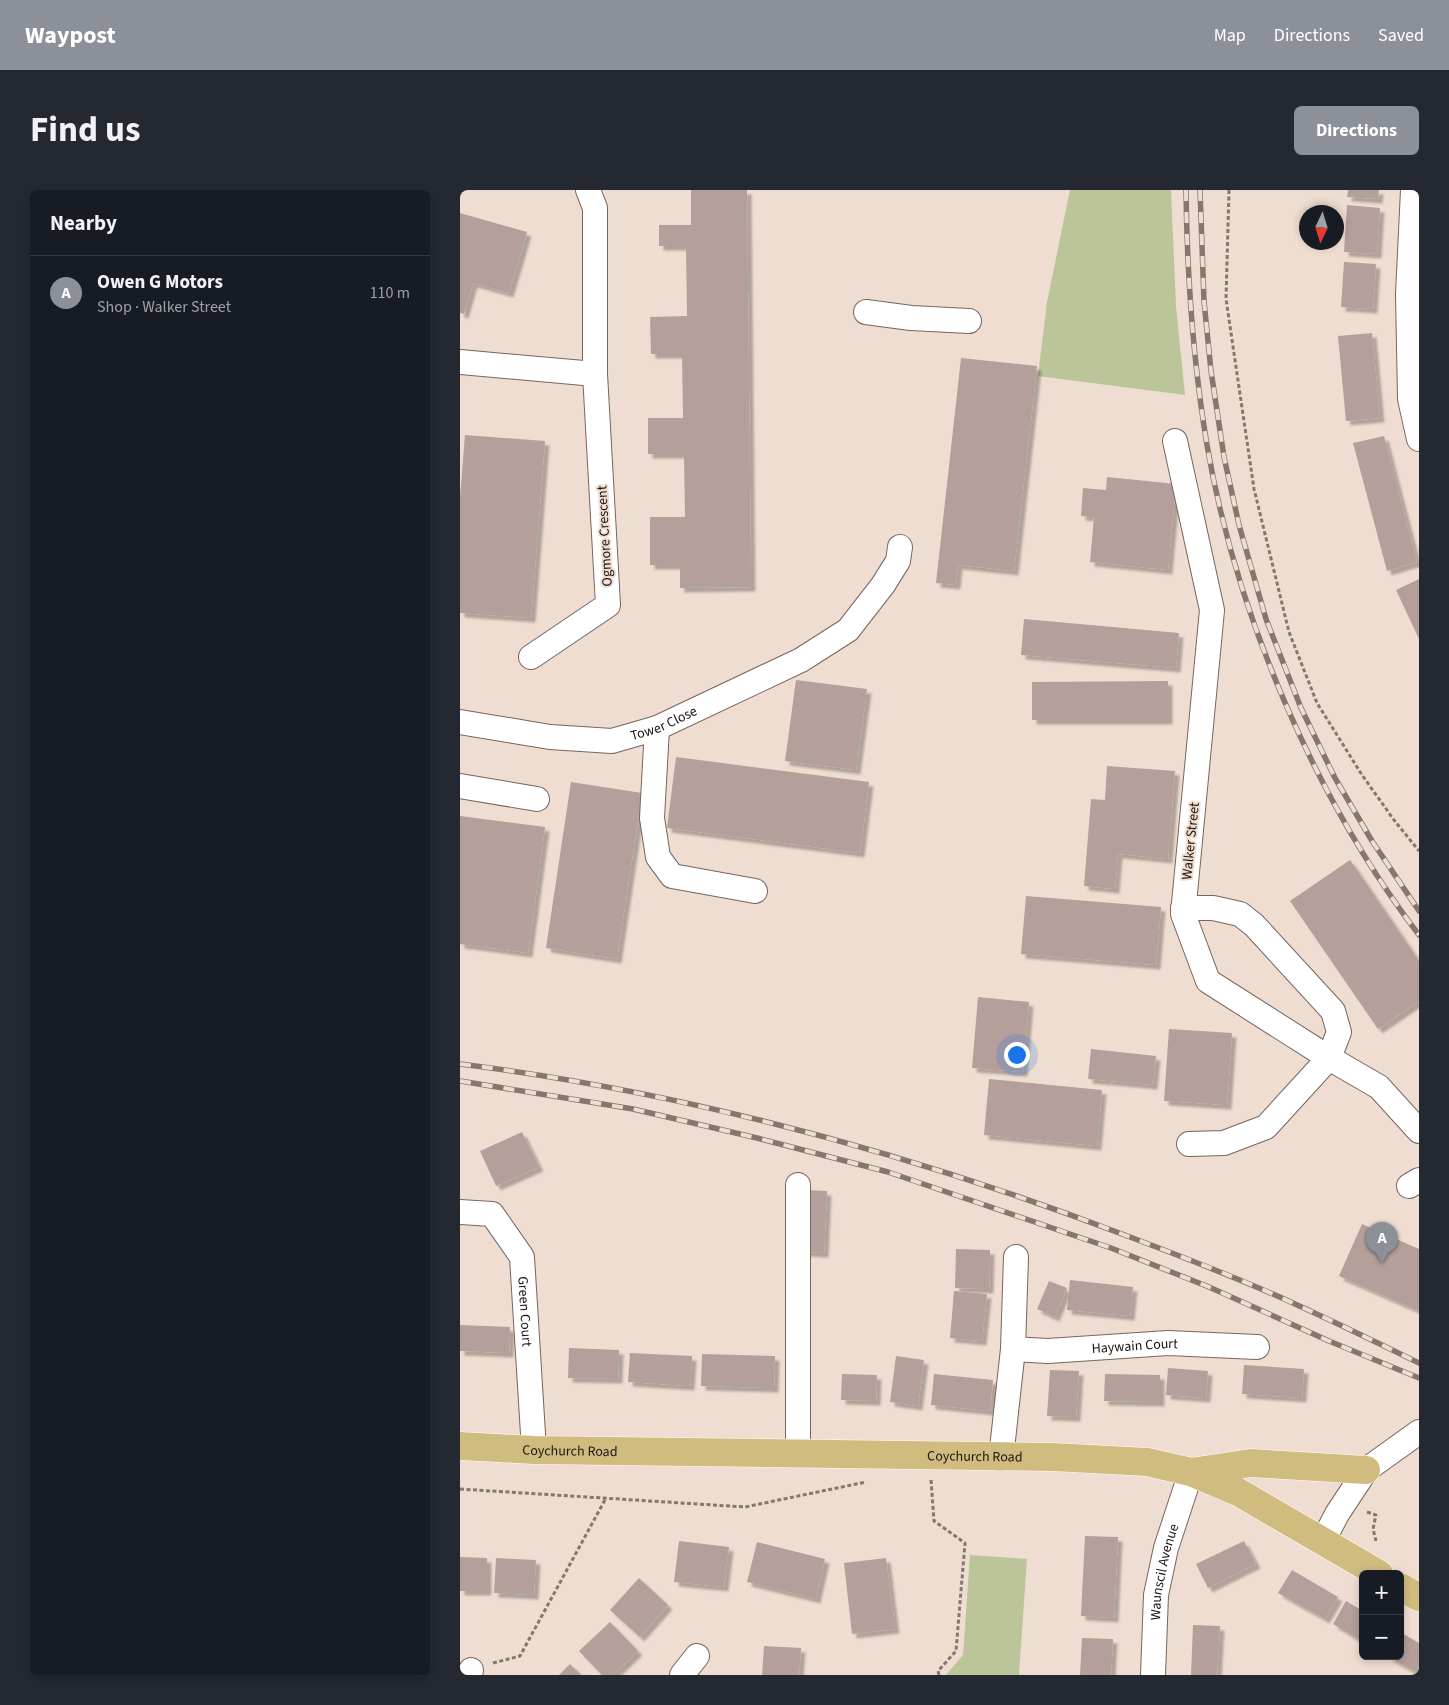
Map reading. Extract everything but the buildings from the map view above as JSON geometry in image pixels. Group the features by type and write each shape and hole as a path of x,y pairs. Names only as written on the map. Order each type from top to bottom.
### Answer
{"main road":[{"name":"Coychurch Road","path":"460,1446 534,1450 1062,1458 1147,1462 1191,1472 1238,1492 1372,1570"},
{"path":"1191,1472 1251,1463 1327,1466 1366,1470"},
{"path":"1404,1588 1419,1597"}],"street":[{"name":"Ogmore Crescent","path":"531,657 608,605 594,374 595,208 588,190"},
{"path":"1413,190 1408,294 1410,399 1419,439"},
{"path":"866,312 911,318 969,321"},
{"path":"460,362 594,374"},
{"name":"Walker Street","path":"1175,441 1212,610 1183,914 1208,981 1329,1058 1379,1087 1419,1131"},
{"name":"Tower Close","path":"460,722 550,737 612,741 656,728 801,660 848,630 883,585 898,561 900,547"},
{"path":"656,728 652,818 658,857 672,876 755,891"},
{"path":"460,786 537,799"},
{"path":"1183,908 1213,908 1240,914 1254,925 1333,1011 1339,1032 1329,1058 1266,1127 1224,1143 1188,1144"},
{"path":"798,1185 798,1454"},
{"name":"Green Court","path":"460,1212 492,1214 522,1257 534,1450"},
{"path":"1001,1458 1013,1349 1016,1258"},
{"name":"Haywain Court","path":"1013,1349 1048,1351 1168,1343 1258,1347"},
{"path":"1323,1541 1366,1470 1419,1432"},
{"name":"Waunscil Avenue","path":"1153,1675 1158,1586 1166,1548 1191,1472"},
{"path":"682,1675 697,1656"}],"path":[{"path":"1229,190 1226,299 1254,488 1289,632 1317,703 1362,775 1419,851"},
{"path":"932,1456 930,1469 934,1521 965,1543 956,1651 938,1671 939,1675"},
{"path":"460,1489 744,1507 872,1481"},
{"path":"520,1656 606,1498"}],"green space":[{"path":"1070,190 1171,190 1176,306 1185,395 1038,376 1047,302"},
{"path":"970,1555 1027,1559 1019,1675 946,1675 963,1655"}],"railway":[{"path":"1186,190 1192,318 1202,413 1220,509 1238,574 1259,638 1285,702 1314,765 1346,825 1381,882 1419,935"},
{"path":"1200,190 1204,301 1211,371 1224,457 1239,525 1266,619 1301,708 1335,778 1372,841 1419,911"},
{"path":"460,1064 628,1091 712,1109 879,1152 1042,1205 1231,1276 1311,1311 1419,1363"},
{"path":"460,1081 633,1109 757,1138 888,1172 1111,1248 1209,1287 1329,1341 1419,1378"}],"place":[{"name":"Owen G Motors","path":"1382,1263"}]}
